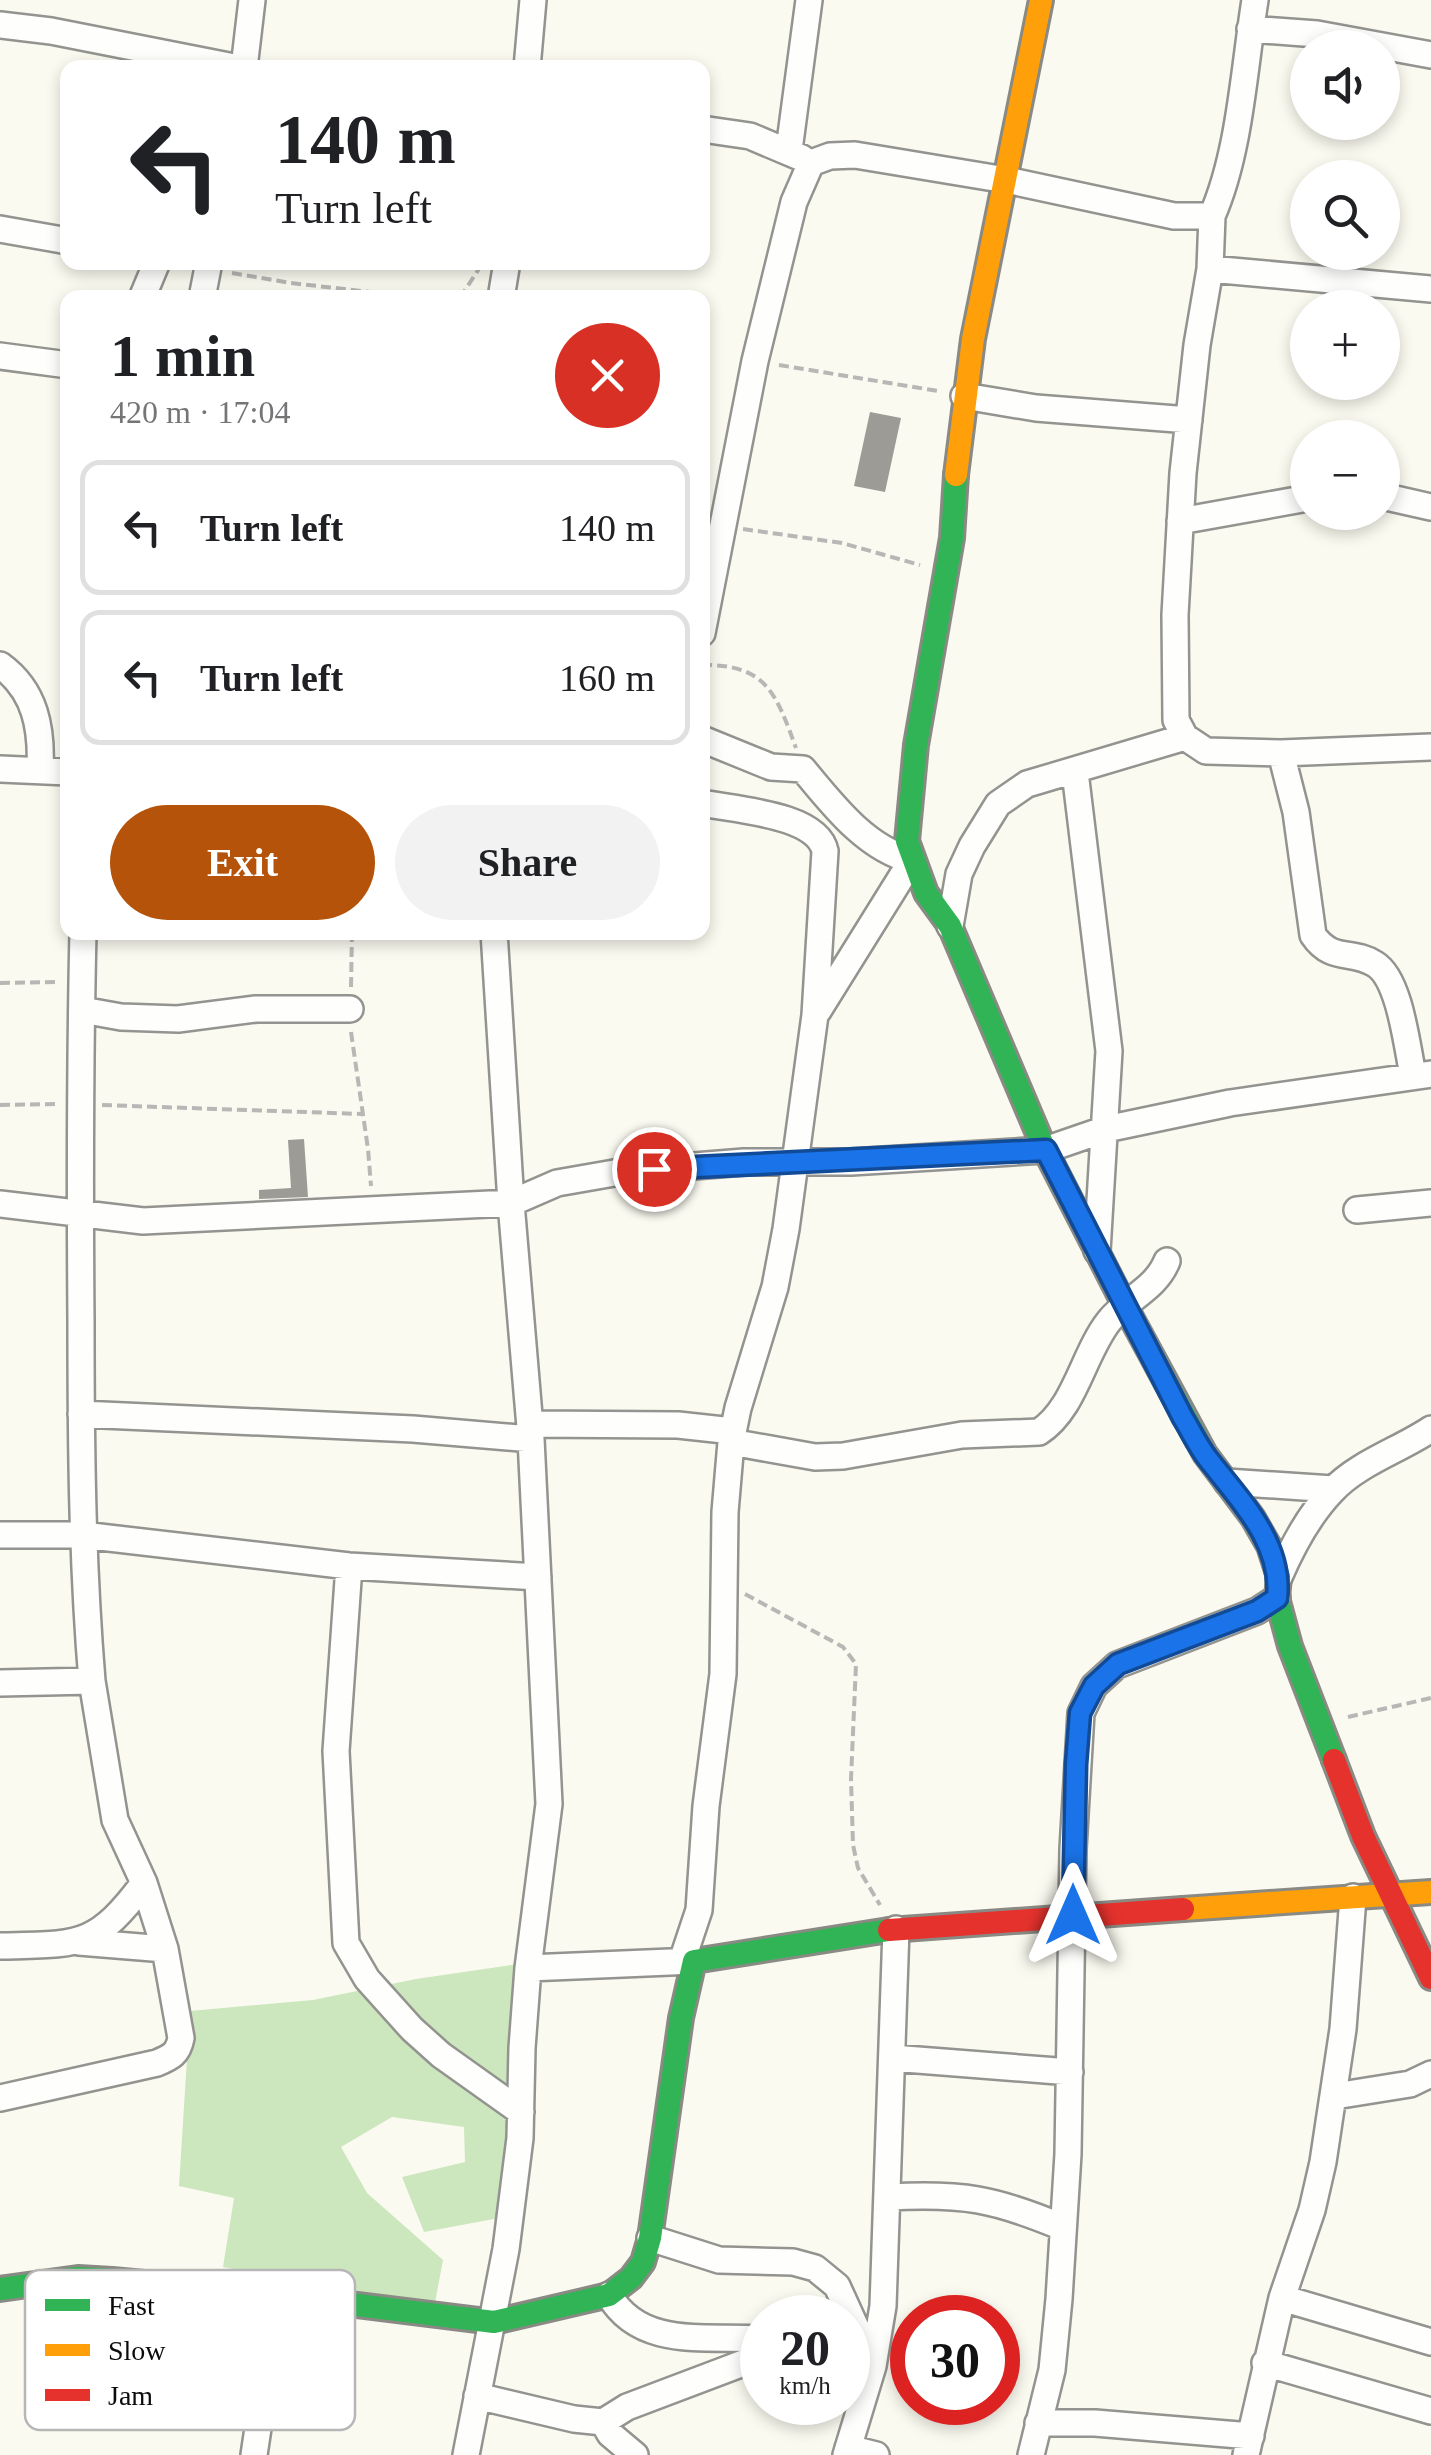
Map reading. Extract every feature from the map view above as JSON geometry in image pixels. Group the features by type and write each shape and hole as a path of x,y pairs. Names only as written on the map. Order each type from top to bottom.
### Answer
{"street":[{"path":"242,60 252,0"},
{"path":"528,60 533,0"},
{"path":"710,594 755,361 794,202 809,0"},
{"path":"1041,0 964,396 956,501 916,745 907,842 926,893 950,926 1046,1150 1126,1308 1190,1430 1269,1546 1290,1646 1363,1836 1431,1978"},
{"path":"1255,0 1229,158 1212,216 1210,269 1196,346 1180,521 1176,720 1185,738 1206,751 1280,753 1431,747"},
{"path":"0,25 200,60"},
{"path":"1250,29 1317,34 1431,55"},
{"path":"710,130 750,136 800,156 855,155 1006,180 1174,216 1212,216"},
{"path":"0,229 60,239"},
{"path":"1210,269 1431,289"},
{"path":"0,356 60,364"},
{"path":"964,396 1052,409 1189,420"},
{"path":"1400,500 1431,508"},
{"path":"1180,521 1290,501"},
{"path":"0,666 26,692 38,718 40,770"},
{"path":"950,926 959,874 998,804 1027,784 1185,738"},
{"path":"710,742 771,767 803,769 845,819 886,850 912,860"},
{"path":"0,1204 80,1216 192,1221 511,1203 557,1183 586,1176 726,1164 851,1162 1046,1150 1106,1130 1230,1103 1422,1074 1386,974 1374,963 1332,954 1321,948 1313,936 1296,812 1280,753"},
{"path":"0,769 60,771"},
{"path":"1074,772 1107,1034 1106,1130 1097,1251"},
{"path":"355,2305 494,2322 609,2295 631,2278 642,2262 650,2238 688,1961 700,1910 706,1806 723,1674 723,1584 732,1436 774,1287 794,1162 815,1015 825,851 823,840 812,830 788,820 710,804"},
{"path":"815,1015 912,860"},
{"path":"0,2098 172,2057 181,2038 165,1949 144,1883 114,1820 92,1681 81,1414 84,940"},
{"path":"466,2455 506,2250 521,2112 528,1968 549,1804 530,1432 495,940"},
{"path":"82,1010 121,1017 178,1019 256,1009 350,1008"},
{"path":"1357,1210 1431,1203"},
{"path":"81,1414 530,1432 678,1425 816,1457 962,1435 1039,1432 1060,1410 1110,1319 1154,1284 1167,1260"},
{"path":"1031,2455 1054,2358 1070,2072 1080,1713 1094,1686 1118,1664 1257,1611 1278,1588 1292,1548 1333,1490 1428,1427"},
{"path":"1227,1482 1333,1490"},
{"path":"0,1535 83,1535 349,1566 538,1577"},
{"path":"349,1566 336,1752 346,1943 367,1979 412,2029 453,2064 521,2112"},
{"path":"0,1683 92,1681"},
{"path":"79,1942 108,1926 144,1883"},
{"path":"528,1968 688,1961 896,1929 1431,1892"},
{"path":"1038,2423 1094,2423 1249,2445 1282,2298 1312,2210 1335,2096 1353,1897"},
{"path":"876,2455 847,2452 873,2366 883,2306 896,1929"},
{"path":"0,1946 79,1942 165,1949"},
{"path":"892,2058 1070,2072"},
{"path":"1335,2096 1410,2084 1431,2074"},
{"path":"889,2197 979,2198 1062,2227"},
{"path":"650,2238 719,2260 794,2262 816,2268 838,2286 841,2295"},
{"path":"0,2290 25,2286"},
{"path":"609,2295 628,2319 660,2334 740,2338"},
{"path":"1282,2298 1431,2342"},
{"path":"870,2360 873,2366"},
{"path":"1265,2363 1431,2412"},
{"path":"476,2396 603,2422 627,2406 740,2364"},
{"path":"603,2422 610,2434 635,2455"},
{"path":"254,2455 258,2430"}],"path":[{"path":"226,270 273,281 352,290"},
{"path":"755,361 964,396"},
{"path":"724,525 842,543 945,571"},
{"path":"710,665 730,666 756,674 785,712 803,769"},
{"path":"352,940 350,1008 372,1211"},
{"path":"0,982 82,982"},
{"path":"0,1105 362,1114"},
{"path":"723,1584 850,1653 856,1664 853,1846 858,1868 896,1929"},
{"path":"1320,1724 1431,1698"}],"green space":[{"path":"518,1964 516,2215 424,2232 402,2177 465,2162 464,2127 392,2117 341,2147 367,2193 443,2260 434,2308 355,2293 355,2270 223,2267 234,2198 179,2186 190,2011 313,2000"}],"building":[{"path":"870,412 901,418 885,492 854,486"},
{"path":"304,1139 308,1197 259,1199 259,1190 291,1188 288,1140"}],"traffic: fast":[{"path":"956,475 952,538 916,745 907,841 926,893 950,926 1045,1150 1126,1308 1205,1454 1269,1546 1279,1577 1277,1598 1290,1646 1334,1760"},
{"path":"355,2305 494,2322 609,2295 631,2278 643,2262 650,2238 681,2018 694,1961 889,1930"},
{"path":"0,2289 25,2285"}],"traffic: slow":[{"path":"956,475 973,339 1041,0"},
{"path":"1183,1909 1431,1892"}],"traffic: jam":[{"path":"1334,1760 1363,1836 1431,1978"},
{"path":"889,1930 1183,1909"}],"route":[{"path":"654,1169 1046,1150 1183,1418 1269,1546 1279,1577 1277,1598 1257,1611 1118,1664 1094,1686 1080,1713 1073,1915"}]}
